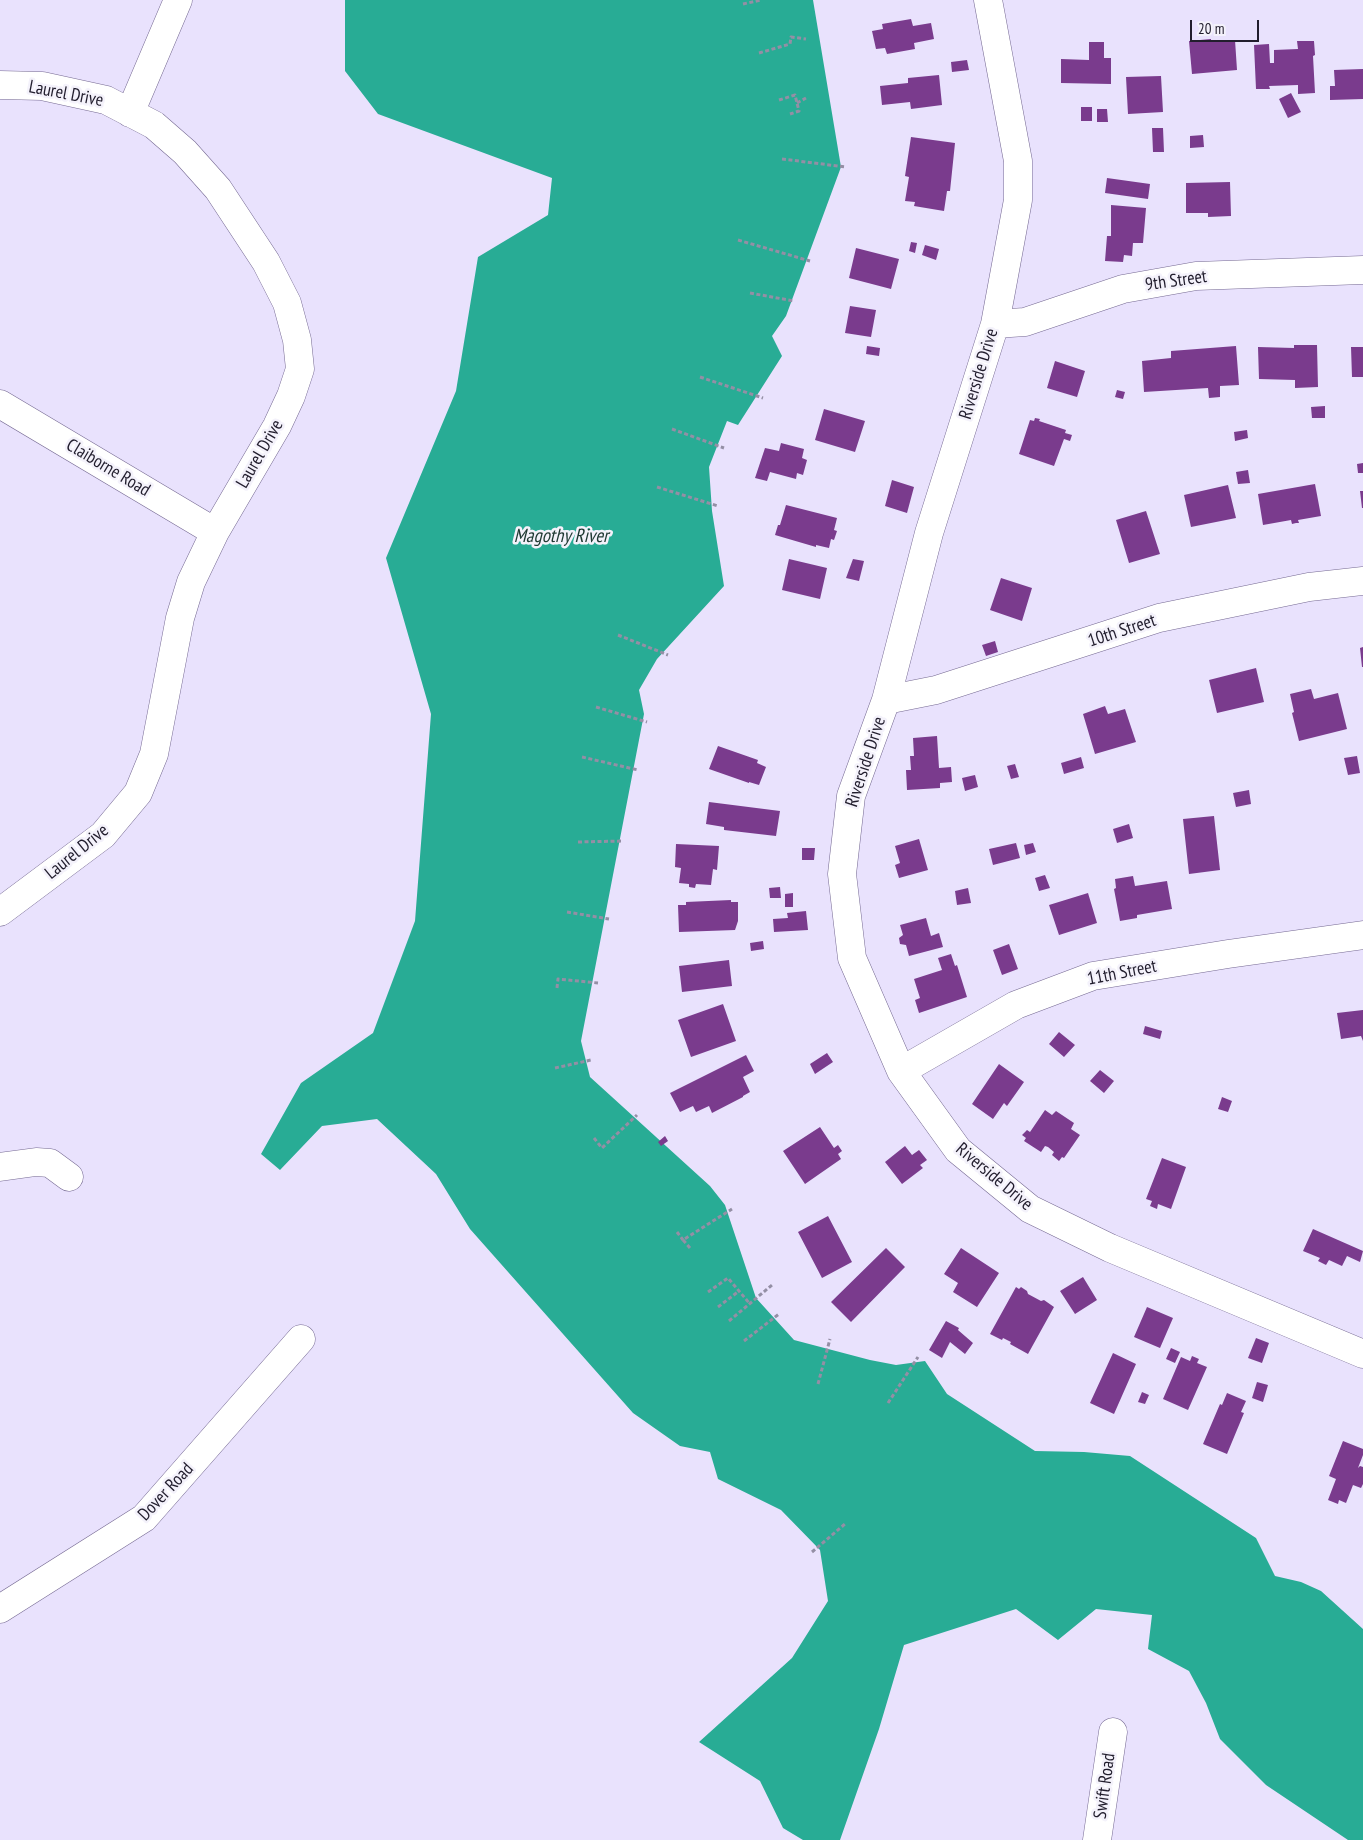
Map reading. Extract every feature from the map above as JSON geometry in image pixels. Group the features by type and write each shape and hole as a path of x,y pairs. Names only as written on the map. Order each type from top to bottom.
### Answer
{"street":[{"path":"130,113 178,0"},
{"name":"Riverside Drive","path":"988,0 1018,161 1018,200 995,324 930,533 886,700 851,796 842,874 852,958 901,1070 958,1150 1030,1209 1110,1248 1363,1354"},
{"name":"Laurel Drive","path":"0,86 42,86 106,100 154,125 185,152 218,189 266,262 287,304 297,340 300,369 291,396 277,426 215,532 191,582 180,618 154,754 138,793 103,835 0,912"},
{"name":"9th Street","path":"995,324 1025,322 1123,289 1196,276 1363,270"},
{"name":"Claiborne Road","path":"0,404 215,532"},
{"name":"10th Street","path":"886,700 936,690 1159,618 1309,587 1363,580"},
{"name":"11th Street","path":"901,1070 1016,1005 1093,976 1363,935"},
{"path":"0,1167 36,1162 50,1163 69,1177"},
{"name":"Dover Road","path":"0,1609 144,1518 301,1339"},
{"name":"Swift Road","path":"1098,1840 1113,1732"}],"path":[{"path":"743,4 761,0"},
{"path":"759,53 790,44 791,37 806,39"},
{"path":"778,100 795,95 799,111 790,114"},
{"path":"797,103 806,98"},
{"path":"782,159 846,167"},
{"path":"738,240 810,261"},
{"path":"750,293 794,301"},
{"path":"700,377 763,398"},
{"path":"672,429 724,448"},
{"path":"657,487 718,506"},
{"path":"618,635 668,655"},
{"path":"596,707 648,722"},
{"path":"582,757 638,770"},
{"path":"578,842 623,841"},
{"path":"567,912 609,919"},
{"path":"557,988 558,978 598,983"},
{"path":"555,1068 591,1060"},
{"path":"594,1138 602,1148 637,1115"},
{"path":"683,1240 732,1208"},
{"path":"677,1232 690,1248"},
{"path":"708,1292 728,1278 750,1304"},
{"path":"729,1321 772,1285"},
{"path":"718,1307 739,1291"},
{"path":"744,1341 779,1314"},
{"path":"818,1384 830,1340"},
{"path":"888,1403 918,1357"},
{"path":"812,1552 845,1524"}],"water":[{"name":"Magothy River","path":"345,0 813,0 841,167 786,316 772,336 782,356 738,425 727,421 709,467 712,511 724,586 657,659 639,690 644,714 581,1041 590,1077 710,1186 725,1205 756,1298 794,1340 896,1365 925,1361 947,1394 1035,1451 1084,1452 1130,1456 1256,1538 1275,1576 1301,1582 1321,1591 1363,1629 1363,1840 1348,1840 1266,1785 1220,1739 1206,1703 1189,1671 1148,1649 1152,1615 1096,1609 1058,1640 1016,1609 904,1645 879,1729 840,1840 803,1840 783,1828 760,1781 699,1742 792,1658 828,1601 820,1550 781,1510 718,1479 710,1452 680,1446 633,1413 470,1229 436,1174 377,1119 322,1126 280,1170 261,1154 301,1083 373,1033 415,921 431,714 386,558 456,391 478,257 548,215 552,178 378,114 345,71"}],"building":[{"path":"911,19 913,26 931,23 934,39 914,43 915,49 887,54 885,48 876,49 872,31 883,29 882,24"},
{"path":"1211,39 1211,42 1235,40 1237,70 1192,74 1189,41"},
{"path":"1297,41 1314,41 1315,93 1298,94 1298,85 1269,86 1270,89 1256,89 1254,45 1269,44 1270,63 1274,63 1274,50 1298,49"},
{"path":"1089,42 1104,42 1104,58 1111,58 1111,84 1061,83 1061,59 1089,60"},
{"path":"967,60 969,70 952,72 951,62"},
{"path":"1363,69 1363,99 1330,100 1330,86 1335,86 1334,70"},
{"path":"939,75 942,105 911,109 910,102 882,105 880,86 908,83 908,78"},
{"path":"1161,76 1163,112 1128,114 1126,77"},
{"path":"1291,93 1301,112 1288,118 1279,99"},
{"path":"1081,107 1092,107 1092,121 1081,121"},
{"path":"1097,109 1107,109 1108,122 1097,122"},
{"path":"1152,128 1163,128 1164,152 1153,152"},
{"path":"1203,135 1204,147 1190,148 1190,136"},
{"path":"911,137 955,143 950,191 947,191 944,211 914,206 915,202 905,201 909,177 905,176"},
{"path":"1107,178 1150,184 1148,199 1105,193"},
{"path":"1230,182 1231,216 1208,217 1208,213 1186,213 1186,183"},
{"path":"1111,205 1146,208 1143,243 1133,243 1132,256 1124,255 1123,262 1105,261 1107,236 1111,236"},
{"path":"911,242 917,243 915,253 909,251"},
{"path":"925,245 939,249 936,260 922,255"},
{"path":"856,248 899,259 891,289 849,278"},
{"path":"850,306 876,310 871,337 845,333"},
{"path":"1294,345 1317,345 1318,387 1295,388 1295,380 1259,379 1258,347 1294,348"},
{"path":"867,346 880,348 879,356 866,354"},
{"path":"1236,346 1239,385 1220,386 1220,397 1209,398 1208,388 1144,392 1142,361 1171,358 1171,351"},
{"path":"1351,347 1363,347 1363,377 1352,377"},
{"path":"1055,361 1085,371 1077,397 1047,388"},
{"path":"1117,390 1125,392 1123,399 1115,397"},
{"path":"1325,406 1325,418 1312,418 1311,407"},
{"path":"824,409 865,421 855,452 815,440"},
{"path":"1035,418 1066,430 1065,433 1072,435 1070,441 1064,439 1054,466 1019,454 1030,420 1034,421"},
{"path":"1247,430 1248,438 1235,441 1234,432"},
{"path":"781,443 804,449 802,458 807,460 803,475 797,473 796,479 770,472 767,481 755,478 765,448 779,451"},
{"path":"1363,463 1363,473 1358,473 1357,464"},
{"path":"1248,470 1250,483 1238,484 1236,472"},
{"path":"892,480 914,487 907,513 885,506"},
{"path":"1315,484 1321,516 1298,520 1299,523 1292,524 1291,520 1263,525 1258,494"},
{"path":"1228,485 1236,518 1191,527 1184,495"},
{"path":"1360,491 1363,491 1363,508 1362,508"},
{"path":"786,505 837,518 834,530 837,531 834,540 831,539 829,548 816,545 816,547 775,535"},
{"path":"1146,511 1160,554 1129,563 1116,520"},
{"path":"789,559 827,568 820,599 782,590"},
{"path":"853,559 864,561 859,581 846,578"},
{"path":"1001,578 1032,588 1022,621 990,610"},
{"path":"995,641 998,652 986,656 982,645"},
{"path":"1363,647 1363,667 1362,667 1360,648"},
{"path":"1256,668 1264,702 1217,713 1209,680"},
{"path":"1311,689 1314,699 1338,693 1347,729 1299,741 1292,713 1294,712 1290,694"},
{"path":"1105,706 1108,714 1125,709 1136,742 1095,754 1083,714"},
{"path":"937,736 939,768 951,767 952,782 940,783 940,788 907,790 906,770 911,770 910,756 914,756 913,738"},
{"path":"718,746 758,760 757,763 766,767 759,785 709,769"},
{"path":"1357,756 1360,773 1348,775 1344,758"},
{"path":"1081,757 1084,768 1064,774 1061,763"},
{"path":"1015,764 1019,777 1011,779 1007,766"},
{"path":"975,775 978,787 965,791 962,778"},
{"path":"1249,790 1251,804 1236,807 1233,793"},
{"path":"709,802 780,811 776,836 724,830 724,827 706,824"},
{"path":"1214,816 1220,870 1189,874 1183,819"},
{"path":"1129,824 1133,838 1117,843 1113,829"},
{"path":"919,839 928,870 899,878 895,865 900,863 895,846"},
{"path":"1016,843 1020,858 993,865 989,849"},
{"path":"1033,843 1036,852 1026,855 1024,845"},
{"path":"676,844 719,846 717,870 713,869 711,885 696,884 695,888 689,887 689,884 679,883 681,868 675,867"},
{"path":"802,848 815,848 814,860 802,860"},
{"path":"1045,875 1050,888 1039,891 1035,878"},
{"path":"1133,876 1135,886 1167,881 1172,909 1137,915 1137,918 1120,921 1114,889 1116,888 1115,879"},
{"path":"780,887 781,898 770,898 769,888"},
{"path":"968,888 971,903 957,905 955,891"},
{"path":"793,893 793,907 785,907 785,894"},
{"path":"1088,893 1097,923 1059,935 1049,905"},
{"path":"731,900 731,902 738,902 738,921 735,930 679,932 678,905 686,905 686,902"},
{"path":"806,911 808,930 774,932 773,919 788,918 787,913"},
{"path":"926,918 931,936 939,933 943,947 909,956 906,945 900,944 899,938 903,935 900,925"},
{"path":"763,941 764,949 751,951 750,943"},
{"path":"1009,944 1018,969 1002,975 993,950"},
{"path":"951,954 955,966 957,965 967,997 919,1013 915,1000 920,998 914,979 942,970 938,958"},
{"path":"729,960 732,986 682,992 679,966"},
{"path":"723,1004 736,1041 691,1057 678,1020"},
{"path":"1363,1010 1363,1041 1361,1036 1341,1039 1337,1013"},
{"path":"1145,1026 1162,1031 1160,1039 1143,1034"},
{"path":"1059,1032 1075,1045 1064,1057 1049,1044"},
{"path":"827,1053 833,1062 815,1074 810,1064"},
{"path":"746,1055 754,1071 743,1077 750,1092 712,1113 709,1106 696,1112 693,1106 680,1112 670,1093"},
{"path":"999,1064 1024,1082 1007,1106 1004,1103 993,1119 972,1104"},
{"path":"1100,1070 1114,1081 1104,1093 1090,1081"},
{"path":"1222,1097 1232,1101 1228,1112 1218,1109"},
{"path":"1045,1110 1052,1115 1056,1111 1074,1123 1071,1129 1080,1135 1064,1158 1062,1157 1059,1161 1052,1155 1054,1152 1048,1147 1045,1146 1041,1152 1024,1141 1026,1138 1022,1135 1027,1130 1030,1132"},
{"path":"820,1127 834,1148 838,1145 842,1151 838,1154 841,1159 805,1184 783,1151"},
{"path":"665,1136 668,1141 661,1146 658,1142"},
{"path":"905,1146 912,1155 919,1150 927,1160 920,1165 923,1168 902,1184 885,1162"},
{"path":"1162,1158 1186,1167 1171,1209 1158,1204 1157,1209 1150,1206 1152,1201 1146,1199"},
{"path":"828,1216 852,1262 822,1278 798,1232"},
{"path":"1313,1229 1363,1251 1360,1262 1347,1256 1342,1266 1329,1260 1326,1265 1318,1261 1320,1258 1303,1251"},
{"path":"886,1248 905,1267 851,1322 831,1302"},
{"path":"961,1248 999,1273 977,1307 953,1292 958,1283 944,1274"},
{"path":"1083,1277 1097,1300 1075,1314 1060,1291"},
{"path":"1016,1287 1019,1289 1021,1287 1028,1294 1041,1301 1044,1300 1054,1307 1028,1354 1010,1344 1011,1342 990,1334"},
{"path":"1147,1307 1173,1318 1160,1348 1134,1337"},
{"path":"946,1321 959,1328 958,1330 973,1343 965,1354 950,1342 942,1358 929,1350"},
{"path":"1256,1338 1269,1343 1262,1363 1248,1358"},
{"path":"1171,1348 1180,1352 1175,1363 1166,1359"},
{"path":"1113,1353 1136,1364 1114,1414 1090,1403"},
{"path":"1192,1356 1199,1359 1197,1363 1207,1367 1188,1410 1163,1399 1181,1357 1190,1361"},
{"path":"1257,1382 1268,1385 1263,1402 1252,1398"},
{"path":"1142,1392 1149,1395 1145,1404 1138,1402"},
{"path":"1227,1393 1246,1401 1241,1412 1244,1413 1227,1454 1203,1444 1220,1404 1222,1405"},
{"path":"1343,1441 1363,1449 1363,1455 1358,1468 1360,1466 1363,1467 1363,1484 1361,1488 1353,1485 1346,1503 1339,1500 1338,1504 1328,1500 1336,1479 1329,1476"}]}
